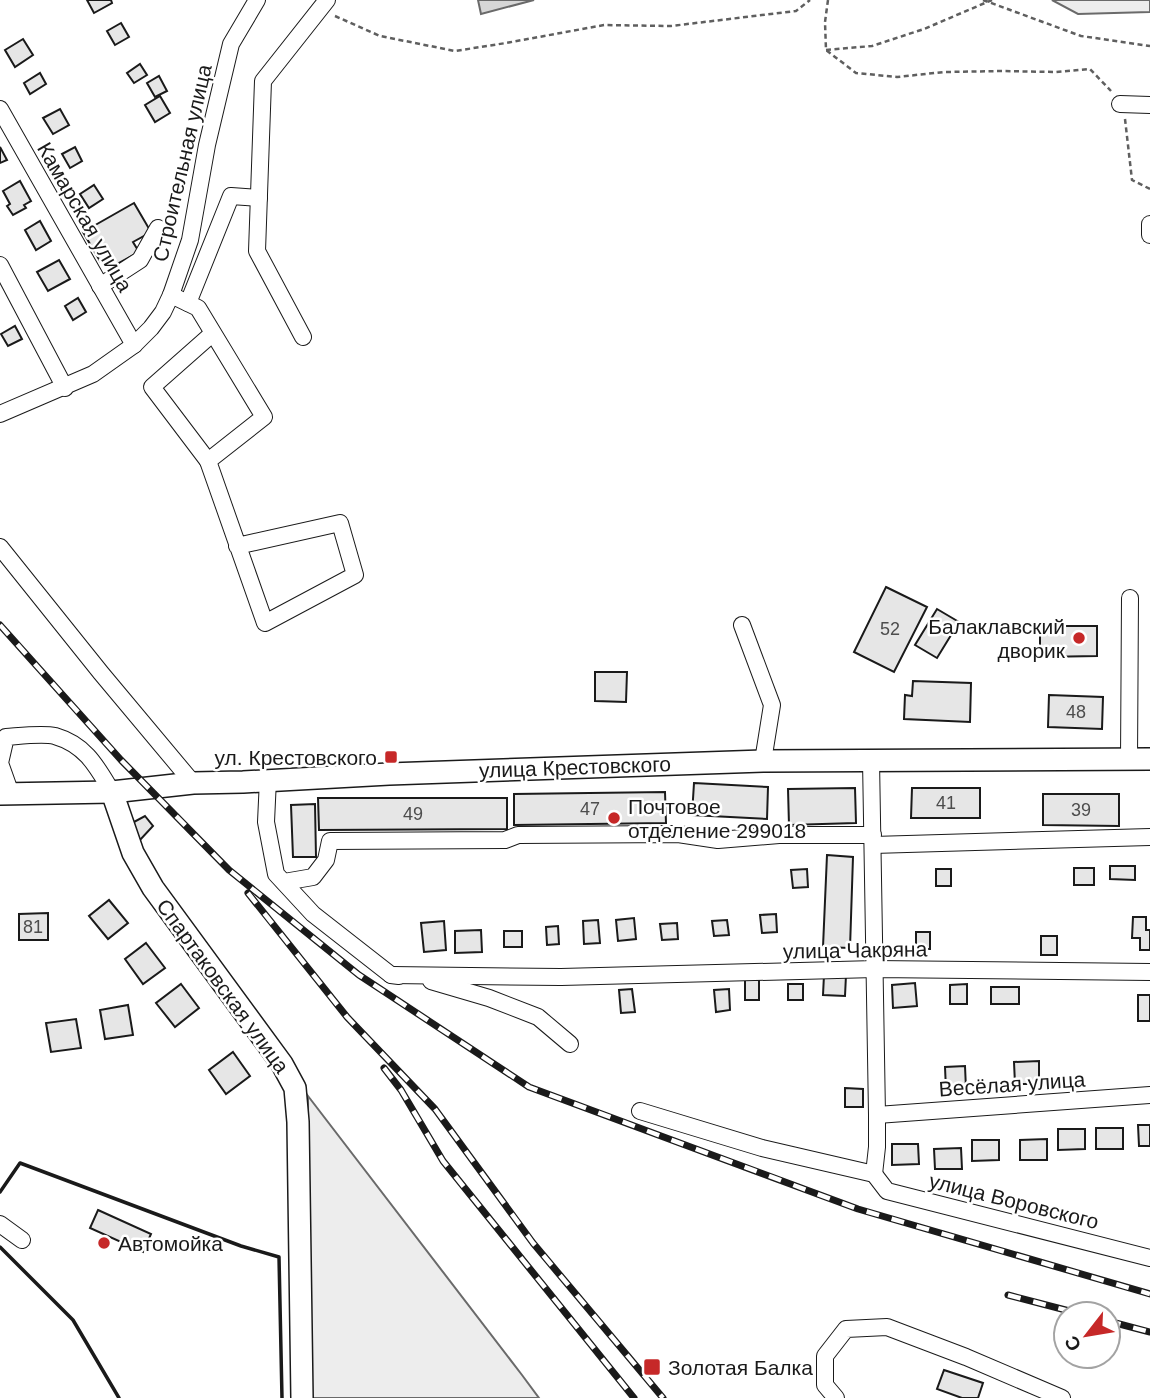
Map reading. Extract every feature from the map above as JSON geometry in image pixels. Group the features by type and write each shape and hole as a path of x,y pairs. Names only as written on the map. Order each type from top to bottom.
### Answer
{"main road":[{"name":"улица Крестовского","path":"5,794 112,792 193,783 268,779 763,761 1139,759"},
{"name":"Спартаковская улица","path":"112,792 133,852 153,888 282,1064 295,1088 298,1122 302,1398"}],"street":[{"name":"Строительная улица","path":"0,414 93,374 134,345 157,320 171,295 190,240 207,145 231,44 257,0"},
{"path":"303,337 257,251 263,82 323,4"},
{"path":"1120,104 1150,105"},
{"name":"Камарская улица","path":"0,109 134,345"},
{"path":"188,303 232,196 259,198"},
{"path":"1150,224 1150,235"},
{"path":"100,286 140,260 158,228"},
{"path":"0,265 65,388"},
{"path":"171,295 198,308 264,417 208,461"},
{"path":"212,334 152,387 208,461 237,545 265,624 355,575 340,523 237,545"},
{"path":"0,547 193,783"},
{"path":"1130,598 1139,759"},
{"path":"742,625 772,705 763,761"},
{"path":"5,794 1,763 2,732 54,736 77,746 95,764 112,792"},
{"path":"640,1111 762,1148 874,1169 877,1115 872,760"},
{"path":"268,779 266,822 276,874 313,914 391,975 433,982 489,998 538,1017 569,1044"},
{"path":"284,883 313,877 326,860 330,841 505,840 518,835 678,834 718,840 779,835 873,840 1150,837"},
{"name":"улица Чакряна","path":"391,975 561,977 875,969 1150,972"},
{"name":"Весёлая улица","path":"877,1115 1150,1095"},
{"name":"улица Воровского","path":"874,1169 887,1191 1150,1258"},
{"path":"0,1224 22,1240"},
{"path":"835,1398 825,1385 825,1356 846,1329 887,1327 1062,1398"}],"path":[{"path":"323,4 380,36 455,51 604,25 671,26 796,11 810,0"},
{"path":"826,50 825,22 828,0"},
{"path":"983,0 1081,36 1150,47"},
{"path":"826,50 872,46 924,29 990,1"},
{"path":"826,50 856,73 897,77 944,72 1056,72 1090,69 1120,104 1125,118 1132,180 1150,189"}],"shaded area":[{"path":"478,0 534,0 481,14"},
{"path":"1052,0 1150,0 1150,12 1078,14"},
{"path":"308,1096 522,1375 539,1398 309,1398"}],"building":[{"path":"87,0 111,0 112,3 94,13"},
{"path":"121,23 129,37 115,45 107,31"},
{"path":"23,39 33,55 15,67 5,50"},
{"path":"140,64 147,75 134,83 127,73"},
{"path":"40,73 46,84 30,94 24,83"},
{"path":"159,76 167,91 155,97 147,83"},
{"path":"160,96 170,113 155,122 145,105"},
{"path":"60,109 69,125 53,134 43,118"},
{"path":"0,147 7,160 0,163"},
{"path":"75,147 82,161 70,168 62,154"},
{"path":"20,181 31,201 24,205 26,208 13,215 3,191"},
{"path":"94,185 103,199 89,208 80,194"},
{"path":"134,203 151,232 133,242 139,252 110,268 104,258 100,261 83,232"},
{"path":"40,221 51,241 36,250 25,230"},
{"path":"59,260 70,279 48,291 37,272"},
{"path":"78,298 86,312 73,320 65,306"},
{"path":"15,326 22,339 8,346 1,334"},
{"path":"886,587 927,607 894,672 854,652"},
{"path":"937,609 959,622 937,658 915,645"},
{"path":"1040,626 1097,626 1097,656 1040,657"},
{"path":"595,672 627,672 626,702 595,701"},
{"path":"913,681 971,683 970,722 904,719 905,695 912,696"},
{"path":"1049,695 1103,697 1102,729 1048,727"},
{"path":"694,783 768,787 767,819 692,815"},
{"path":"855,788 856,823 789,825 788,789"},
{"path":"912,788 980,788 980,818 911,818"},
{"path":"665,792 666,823 514,825 514,794"},
{"path":"1043,794 1119,794 1119,826 1043,825"},
{"path":"318,798 507,798 507,829 319,830"},
{"path":"315,804 316,857 293,857 291,805"},
{"path":"145,816 153,826 140,840 132,823"},
{"path":"827,855 853,857 850,948 823,947"},
{"path":"1110,866 1135,866 1135,880 1110,879"},
{"path":"1074,868 1094,868 1094,885 1074,885"},
{"path":"807,869 808,887 793,888 791,870"},
{"path":"936,869 951,869 951,886 936,886"},
{"path":"109,900 128,923 108,939 89,916"},
{"path":"48,913 48,940 19,940 19,914"},
{"path":"776,914 777,932 762,933 760,915"},
{"path":"1133,917 1146,917 1146,930 1150,930 1150,950 1140,950 1140,938 1132,938"},
{"path":"634,918 636,939 618,941 616,920"},
{"path":"598,920 600,943 584,944 583,921"},
{"path":"727,920 729,935 714,936 712,921"},
{"path":"444,921 446,950 424,952 421,923"},
{"path":"677,923 678,939 662,940 660,924"},
{"path":"558,926 559,944 547,945 546,927"},
{"path":"481,930 482,952 455,953 455,931"},
{"path":"504,931 522,931 522,947 504,947"},
{"path":"916,932 930,932 930,949 916,949"},
{"path":"1041,936 1057,936 1057,955 1041,955"},
{"path":"146,943 165,968 143,984 125,959"},
{"path":"824,975 846,975 845,996 823,995"},
{"path":"745,980 759,980 759,1000 745,1000"},
{"path":"915,983 917,1006 893,1008 892,985"},
{"path":"181,984 199,1008 175,1027 156,1003"},
{"path":"788,984 803,984 803,1000 788,1000"},
{"path":"967,984 967,1004 950,1004 950,985"},
{"path":"991,987 1019,987 1019,1004 991,1004"},
{"path":"632,989 635,1012 621,1013 619,990"},
{"path":"729,989 730,1010 716,1012 714,990"},
{"path":"1138,995 1150,995 1150,1021 1138,1021"},
{"path":"128,1005 133,1035 105,1039 100,1010"},
{"path":"76,1019 81,1048 51,1052 46,1023"},
{"path":"233,1052 250,1076 226,1094 209,1070"},
{"path":"1039,1061 1039,1084 1015,1084 1014,1062"},
{"path":"965,1066 966,1089 946,1090 945,1067"},
{"path":"845,1088 863,1089 863,1107 845,1107"},
{"path":"1138,1125 1150,1125 1150,1146 1139,1146"},
{"path":"1096,1128 1123,1128 1123,1149 1096,1149"},
{"path":"1058,1129 1085,1129 1085,1149 1058,1150"},
{"path":"1047,1139 1047,1160 1020,1160 1020,1140"},
{"path":"972,1140 999,1140 999,1160 972,1161"},
{"path":"892,1144 918,1144 919,1164 892,1165"},
{"path":"961,1148 962,1169 935,1169 934,1149"},
{"path":"98,1210 151,1234 143,1252 90,1228"},
{"path":"944,1370 983,1383 978,1398 962,1398 937,1389"}],"railway":[{"path":"0,625 121,760 229,870 359,975 529,1087 858,1209 1150,1294"},
{"path":"248,893 347,1017 435,1109 533,1243 663,1398"},
{"path":"384,1068 401,1090 443,1161 634,1398"},
{"path":"1008,1295 1052,1306"},
{"path":"1122,1325 1150,1332"}],"wall":[{"path":"0,1192 20,1163 241,1246 279,1257 282,1398"},
{"path":"0,1247 73,1320 119,1398"}],"place":[{"name":"Балаклавский дворик","path":"1079,638"},
{"name":"ул. Крестовского","path":"391,757"},
{"name":"Почтовое отделение 299018","path":"614,818"},
{"name":"Автомойка","path":"104,1243"},
{"name":"Золотая Балка","path":"652,1367"}]}
